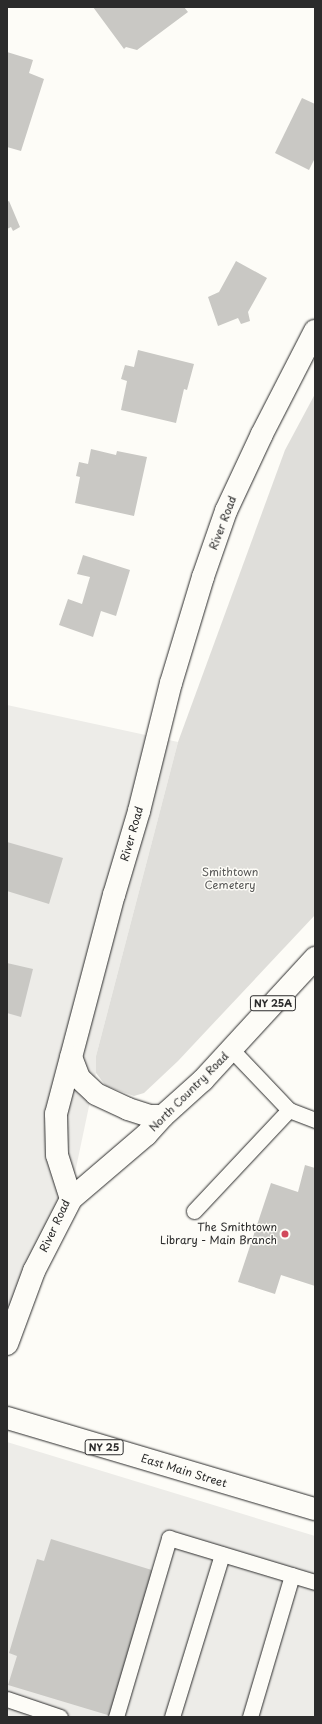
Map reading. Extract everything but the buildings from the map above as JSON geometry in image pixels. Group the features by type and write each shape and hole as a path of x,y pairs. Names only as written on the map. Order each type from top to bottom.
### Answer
{"main road":[{"name":"River Road","path":"7,1344 34,1271 71,1199 57,1155 56,1114 114,895 139,812 172,683 203,577 226,511 262,434 315,332"},
{"name":"North Country Road","path":"71,1199 146,1135 163,1116 203,1080 315,958"},
{"path":"71,1057 79,1078 96,1094 128,1109 149,1116 163,1116"},
{"name":"East Main Street","path":"7,1418 315,1510"}],"lane":[{"path":"231,1049 289,1110 315,1120"},
{"path":"194,1211 289,1110"},
{"path":"116,1717 169,1538 315,1582"},
{"path":"172,1717 222,1554"},
{"path":"250,1717 292,1575"},
{"path":"7,1700 60,1717"}],"shaded area":[{"path":"7,705 178,742 96,1056 96,1073 68,1206 7,1344"},
{"path":"7,1442 315,1536 315,1717 7,1717"}],"green space":[{"name":"Smithtown Cemetery","path":"315,394 315,915 178,1061 144,1093 134,1096 106,1086 96,1073 96,1056 178,742 285,450"}],"place":[{"name":"The Smithtown Library - Main Branch","path":"285,1234"}]}
